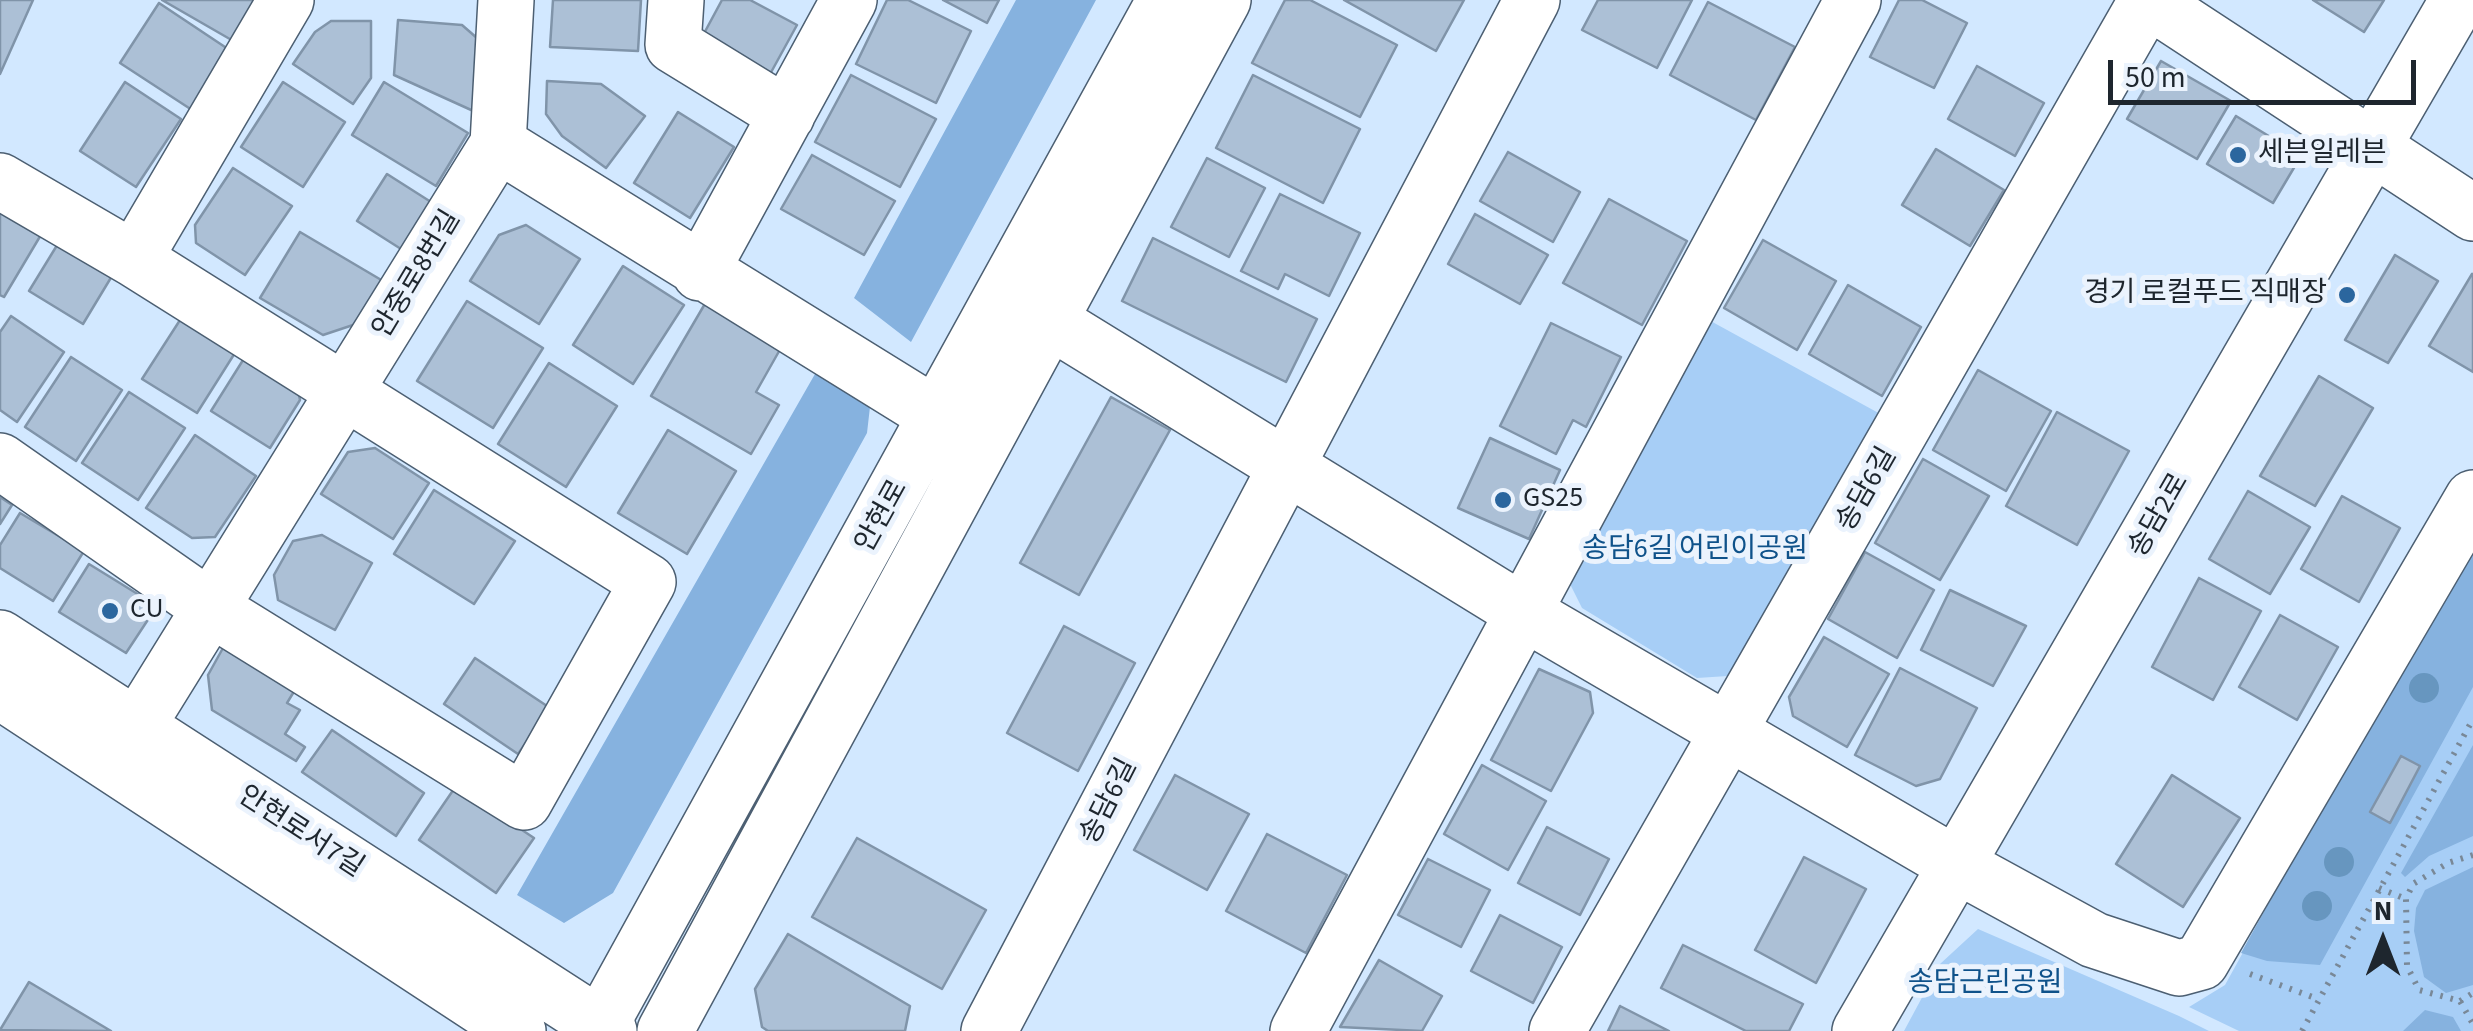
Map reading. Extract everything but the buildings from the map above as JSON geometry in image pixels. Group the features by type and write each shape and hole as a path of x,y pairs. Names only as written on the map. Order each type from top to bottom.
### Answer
{"street":[{"path":"134,259 286,0"},
{"path":"506,0 498,144 984,446"},
{"path":"676,0 673,45 787,115"},
{"path":"700,273 850,0"},
{"name":"안현로","path":"602,1029 1164,0"},
{"name":"안현로","path":"666,1031 984,446 1047,319 1223,0"},
{"name":"송담6길","path":"1000,1028 1283,466 1532,0"},
{"path":"1298,1031 1853,0"},
{"name":"송담6길","path":"1557,1031 2148,0 2473,212"},
{"name":"송담2로","path":"1860,1031 2458,0"},
{"name":"안중로8번길","path":"136,728 498,144"},
{"path":"0,180 134,259 648,582 524,802 212,609 0,461"},
{"path":"1047,319 1522,612 1955,864 2094,940 2179,968 2201,962 2473,498"},
{"name":"안현로서7길","path":"0,638 602,1029"},
{"name":"안현로서7길","path":"0,691 518,1031"}],"path":[{"path":"2302,1031 2473,719"},
{"path":"2473,855 2448,863 2413,884 2406,899 2406,966 2419,990 2460,1001 2473,1024"},
{"path":"2379,888 2406,899"},
{"path":"2244,972 2318,998"},
{"path":"2460,1001 2473,993"}],"green space":[{"name":"송담6길 어린이공원","path":"1707,319 1884,416 1743,675 1697,678 1582,608 1566,576"},
{"path":"2473,536 2473,1031 2239,1031 2189,1007 2225,985"},
{"name":"송담근린공원","path":"1978,929 2209,1031 1904,1031 1940,964"}],"shaded area":[{"path":"1016,0 1096,0 911,342 854,298"},
{"path":"819,367 871,398 867,433 613,893 564,923 517,895"},
{"path":"2473,536 2473,687 2320,965 2267,961 2241,953"},
{"path":"2473,745 2473,836 2429,856 2405,877 2401,873"},
{"path":"2473,867 2473,985 2446,993 2424,977 2414,931 2416,908 2425,890"},
{"path":"2425,1010 2453,1017 2461,1031 2403,1031"}],"place":[{"name":"세븐일레븐","path":"2238,155"},
{"name":"경기 로컬푸드 직매장","path":"2347,295"},
{"name":"GS25","path":"1503,500"},
{"name":"CU","path":"110,611"}]}
